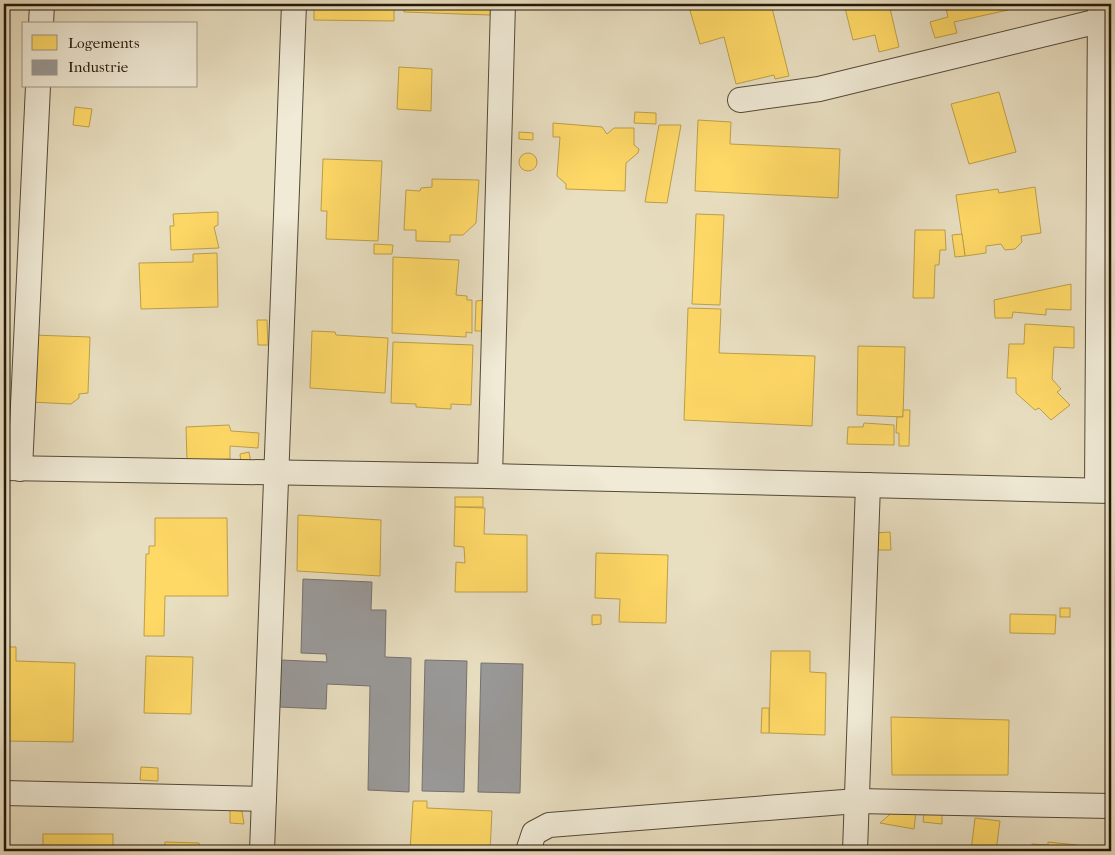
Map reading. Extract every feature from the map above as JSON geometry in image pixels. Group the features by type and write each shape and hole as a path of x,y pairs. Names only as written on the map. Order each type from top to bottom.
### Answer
{"street":[{"path":"41,22 42,4"},
{"path":"262,851 294,4"},
{"path":"490,476 503,4"},
{"path":"38,88 12,469 490,476 1104,491 1104,14 819,89 740,100"},
{"path":"856,851 868,485"},
{"path":"4,793 264,798"},
{"path":"528,851 534,833 549,825 857,801 1111,806"}],"building: Logements":[{"path":"314,4 394,4 394,21 314,20"},
{"path":"405,4 491,4 490,15 404,12"},
{"path":"688,4 771,4 789,76 775,79 774,75 736,84 724,37 700,44"},
{"path":"844,4 889,4 899,47 879,52 875,35 853,40"},
{"path":"945,4 1007,4 1008,10 954,22 957,33 935,38 930,22 948,17"},
{"path":"399,67 432,69 431,111 397,109"},
{"path":"999,92 1016,152 969,164 951,104"},
{"path":"75,107 92,109 89,127 73,125"},
{"path":"635,112 656,113 656,124 634,123"},
{"path":"698,120 731,122 730,144 840,149 838,198 695,191"},
{"path":"553,123 602,127 607,134 614,128 634,128 634,145 639,149 638,153 626,163 625,191 566,189 566,184 557,176 560,137 553,137"},
{"path":"659,125 681,125 667,203 645,202"},
{"path":"519,132 533,133 533,140 519,139"},
{"path":"528,153 534,156 537,162 534,168 528,171 522,168 519,162 522,156"},
{"path":"323,159 382,161 378,241 326,239 327,211 321,211"},
{"path":"432,179 479,180 476,223 463,235 450,235 450,242 416,241 416,230 404,230 406,190 420,191 421,188 432,187"},
{"path":"1035,187 1041,233 1021,236 1022,242 1015,249 1005,250 1001,244 986,246 986,253 965,256 956,195 998,189 999,193"},
{"path":"218,212 218,225 214,227 219,248 171,250 170,226 174,226 173,214"},
{"path":"696,214 724,215 720,305 692,304"},
{"path":"915,230 945,230 946,250 940,250 939,265 935,265 934,298 913,298"},
{"path":"962,234 965,256 955,257 952,235"},
{"path":"374,244 393,245 392,254 374,254"},
{"path":"217,253 218,307 141,309 139,263 193,262 193,254"},
{"path":"393,257 459,260 456,295 467,296 467,300 472,300 472,333 466,332 466,337 392,333"},
{"path":"1071,284 1071,310 1046,309 1046,315 1013,312 1012,318 995,318 994,300"},
{"path":"486,300 485,331 475,331 476,301"},
{"path":"688,308 721,309 719,353 815,356 812,426 684,420"},
{"path":"257,320 267,320 268,345 258,345"},
{"path":"1025,324 1074,327 1074,348 1054,347 1052,379 1061,389 1057,392 1070,405 1051,420 1039,408 1035,410 1016,393 1016,378 1007,378 1009,344 1024,344"},
{"path":"312,331 335,332 336,335 388,338 385,393 310,388"},
{"path":"32,335 90,337 88,393 79,394 79,398 71,404 30,402"},
{"path":"393,342 473,345 471,405 451,404 451,409 391,403"},
{"path":"858,346 905,347 903,417 857,415"},
{"path":"903,410 910,410 909,446 899,446 899,433 896,433 897,417 903,417"},
{"path":"864,423 894,425 894,445 847,444 848,427 863,427"},
{"path":"229,425 231,431 259,433 258,448 230,446 230,459 187,461 186,427"},
{"path":"249,452 251,463 241,465 240,454"},
{"path":"455,497 483,497 483,507 455,507"},
{"path":"455,507 485,508 484,534 527,535 527,592 455,592 456,562 465,563 464,547 454,546"},
{"path":"298,515 381,520 380,576 297,571"},
{"path":"155,518 227,518 228,596 165,596 164,636 144,636 146,554 149,554 149,546 155,546"},
{"path":"890,532 891,550 876,550 874,533"},
{"path":"596,553 668,555 666,623 619,622 620,599 595,598"},
{"path":"1060,608 1070,608 1070,617 1060,617"},
{"path":"1010,614 1056,615 1055,634 1010,633"},
{"path":"592,615 601,615 601,624 592,625"},
{"path":"4,647 16,647 16,661 75,663 73,742 4,741"},
{"path":"771,651 810,651 810,672 826,673 825,735 769,733"},
{"path":"146,656 193,657 191,714 144,713"},
{"path":"762,708 769,708 769,733 761,733"},
{"path":"891,717 1009,720 1008,775 892,775"},
{"path":"141,767 158,768 158,781 140,780"},
{"path":"413,801 427,801 427,808 492,811 490,851 410,851"},
{"path":"230,810 242,811 244,824 230,823"},
{"path":"895,810 916,812 914,829 880,823"},
{"path":"924,813 942,814 942,824 923,822"},
{"path":"975,818 1000,821 996,851 971,851"},
{"path":"43,834 113,834 113,851 43,851"},
{"path":"165,842 199,843 200,851 164,851"},
{"path":"1048,842 1077,845 1077,851 1031,851 1032,844 1048,845"},
{"path":"1005,848 1031,851 1005,851"}],"building: Industrie":[{"path":"303,579 372,582 371,610 386,610 385,657 411,658 409,792 368,790 370,686 327,684 326,709 279,707 281,660 327,662 326,654 301,653"},
{"path":"425,660 467,661 464,792 422,791"},
{"path":"481,663 523,664 520,793 478,792"}]}
